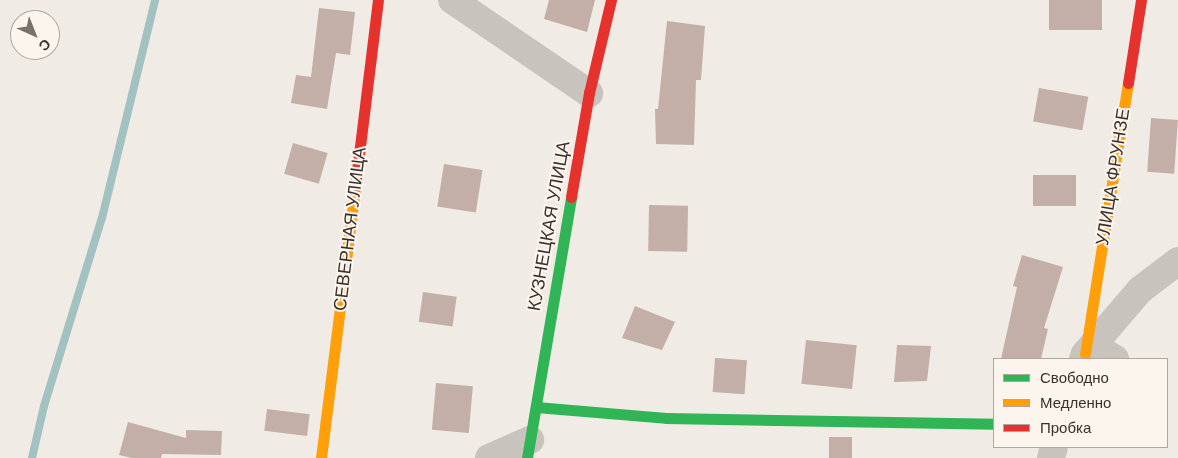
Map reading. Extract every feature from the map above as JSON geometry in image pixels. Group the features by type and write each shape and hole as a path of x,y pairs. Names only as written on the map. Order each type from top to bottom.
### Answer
{"street":[{"name":"СЕВЕРНАЯ УЛИЦА","path":"321,458 378,0"},
{"path":"452,0 589,93"},
{"name":"КУЗНЕЦКАЯ УЛИЦА","path":"528,449 589,93 610,0"},
{"name":"УЛИЦА ФРУНЗЕ","path":"1094,354 1140,0"},
{"name":"УЛИЦА ФРУНЗЕ","path":"1094,354 1140,290 1178,261"},
{"path":"536,407 666,418 993,424"},
{"path":"489,458 528,449"}],"building":[{"path":"549,0 595,0 587,32 544,19"},
{"path":"1049,0 1102,0 1102,30 1049,30"},
{"path":"319,8 355,12 350,55 336,53 327,109 291,103 296,75 311,77"},
{"path":"667,21 705,26 701,80 696,80 694,145 656,144 655,109 658,109"},
{"path":"1039,88 1088,97 1082,130 1033,121"},
{"path":"1151,118 1178,120 1174,174 1147,172"},
{"path":"293,143 328,153 319,184 284,174"},
{"path":"444,164 483,170 476,213 437,206"},
{"path":"1033,175 1076,175 1076,206 1033,206"},
{"path":"649,205 688,206 687,252 648,251"},
{"path":"1022,255 1063,267 1044,328 1048,329 1041,358 1001,358 1017,287 1013,286"},
{"path":"423,292 457,297 452,326 419,322"},
{"path":"635,306 675,322 662,350 622,338"},
{"path":"806,340 857,345 852,389 801,384"},
{"path":"897,345 931,346 927,381 894,382"},
{"path":"715,358 747,360 745,394 713,392"},
{"path":"436,383 473,386 469,433 432,430"},
{"path":"267,409 310,414 307,436 264,431"},
{"path":"128,422 186,438 186,430 222,431 221,455 162,454 161,458 132,458 119,455"},
{"path":"829,437 852,437 852,458 829,458"}],"waterway":[{"path":"32,458 44,406 102,218 155,0"}],"traffic: fast":[{"path":"527,458 571,197"},
{"path":"536,407 666,418 993,424"}],"traffic: slow":[{"path":"1085,354 1128,83"},
{"path":"321,458 355,187"}],"traffic: jam":[{"path":"355,187 378,0"},
{"path":"571,197 589,93 611,0"},
{"path":"1128,83 1141,0"}]}
